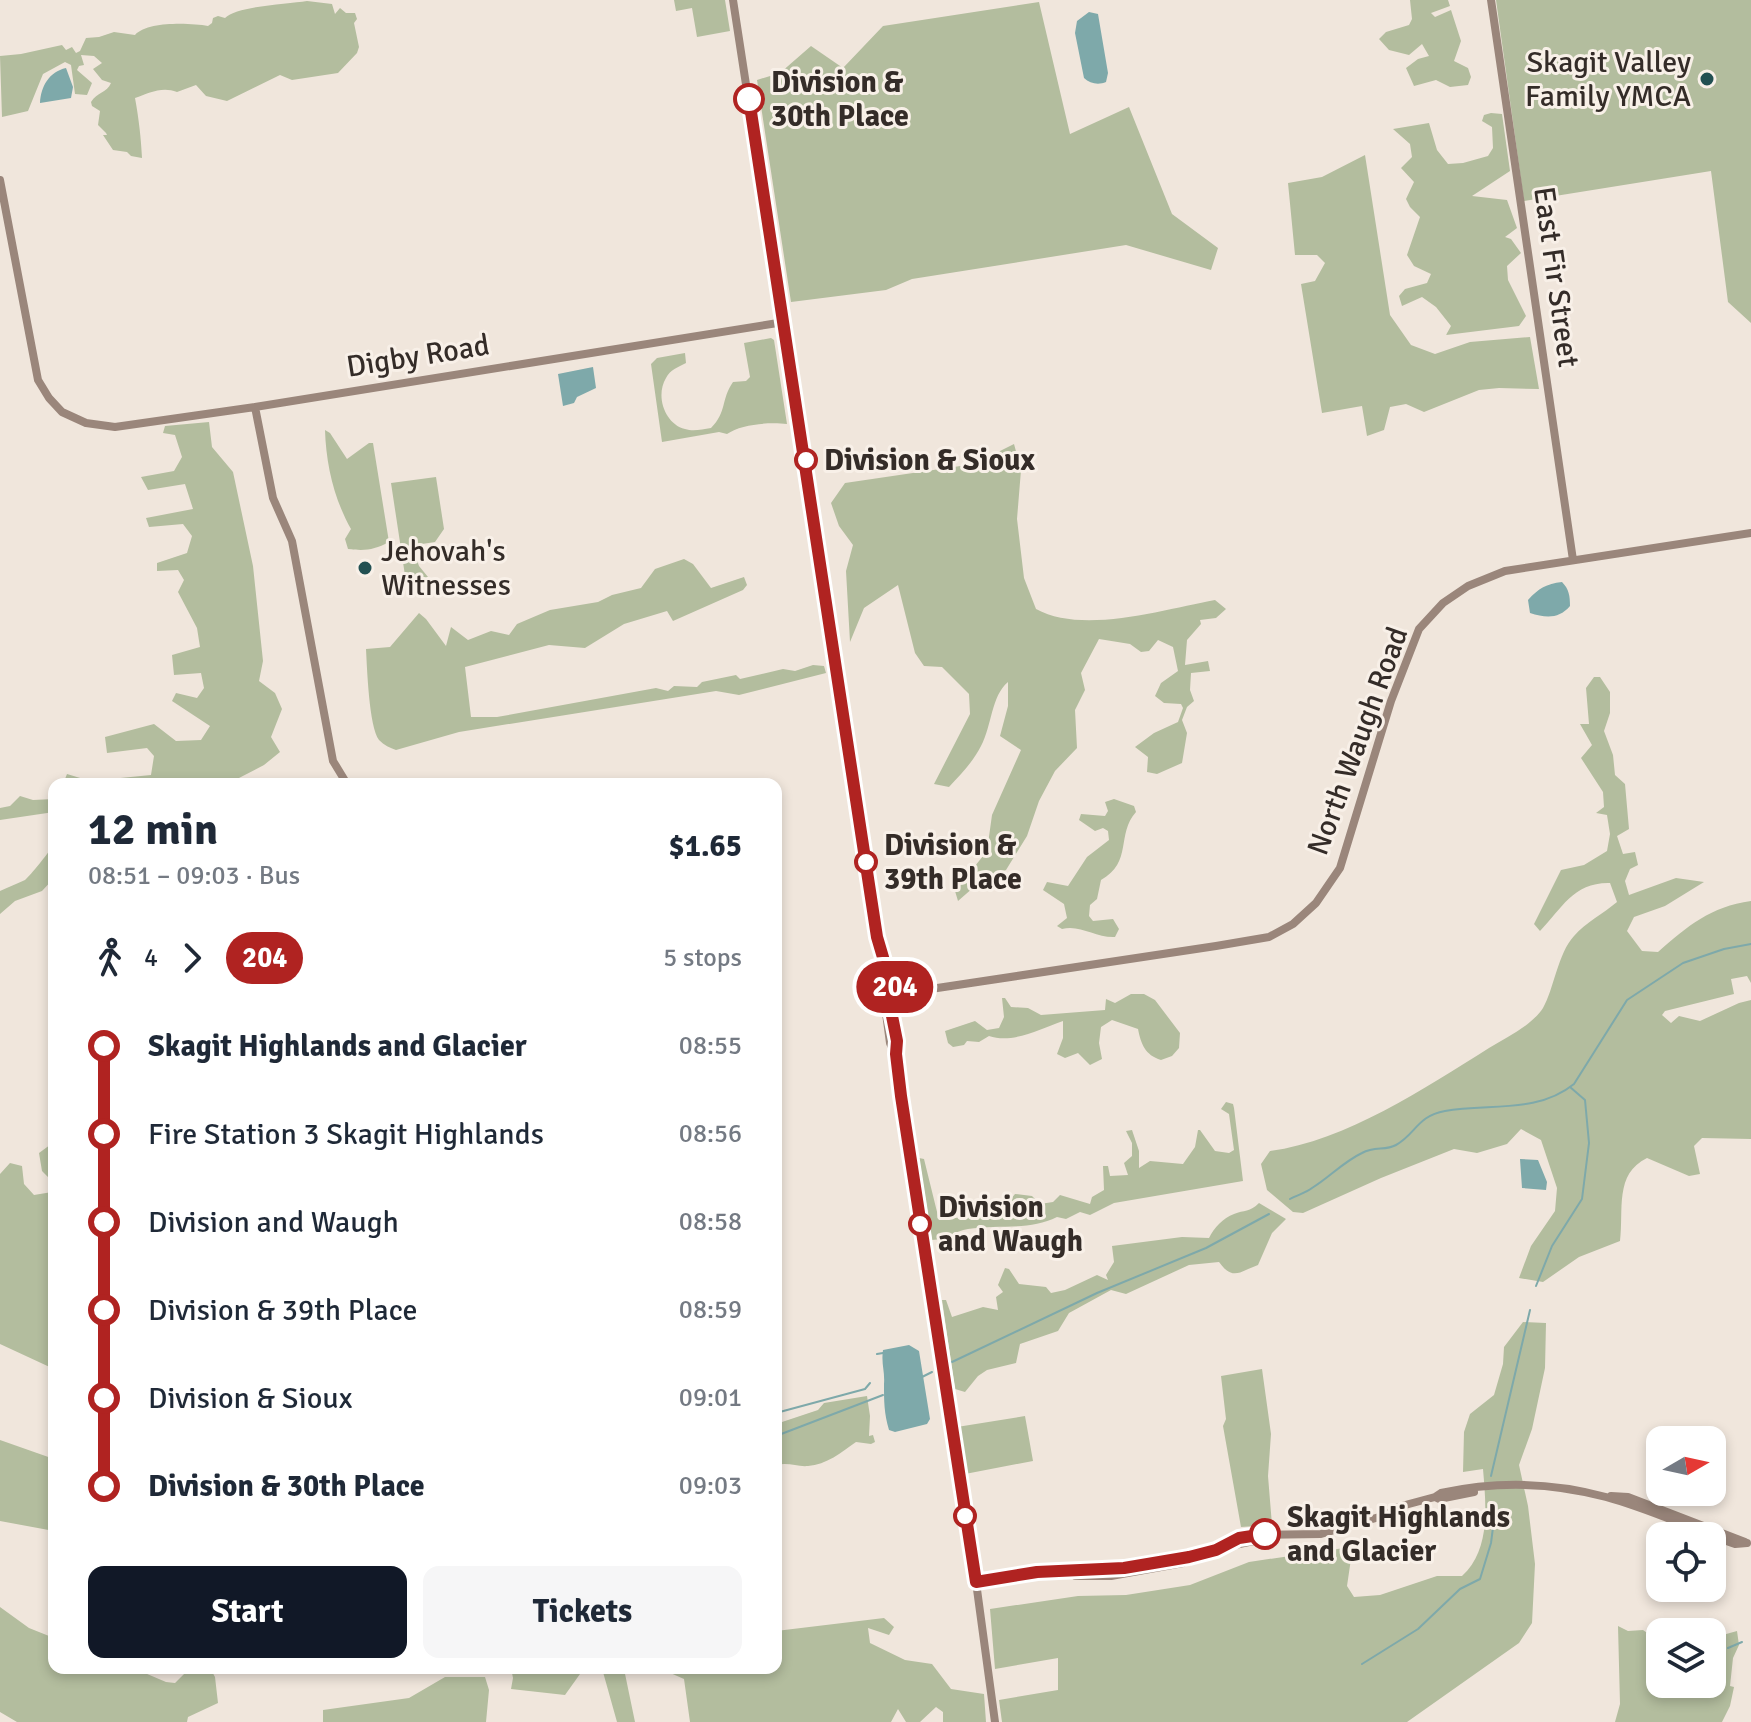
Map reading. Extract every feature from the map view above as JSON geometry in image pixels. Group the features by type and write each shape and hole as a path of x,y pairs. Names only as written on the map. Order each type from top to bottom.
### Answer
{"street":[{"path":"733,0 877,937 890,981 899,994 892,1004 896,1054 995,1722"},
{"name":"East Fir Street","path":"1491,0 1573,560"},
{"name":"Digby Road","path":"0,180 38,380 62,412 86,423 115,427 255,407 784,322"},
{"path":"255,407 273,498 292,541 333,761 343,778"},
{"name":"North Waugh Road","path":"892,1004 920,989 1269,937 1293,924 1316,903 1340,868 1391,701 1419,629 1443,603 1468,586 1505,571 1751,533"},
{"path":"877,937 876,952 883,976 878,997 892,1004"},
{"path":"881,988 887,985 895,987"},
{"path":"976,1582 1037,1572 1071,1572 1075,1576 1099,1577 1183,1563 1189,1557 1225,1546 1276,1535 1315,1532 1435,1497 1439,1499 1530,1485 1607,1497 1628,1497 1749,1543"}],"green space":[{"path":"674,0 725,0 730,31 697,37 692,8 676,11"},
{"path":"1410,0 1448,0 1450,6 1431,13 1435,17 1451,10 1461,41 1454,61 1468,68 1471,77 1468,85 1450,87 1436,80 1414,86 1406,68 1418,59 1429,56 1422,44 1409,55 1389,50 1379,39 1386,32 1409,25 1412,19"},
{"path":"1496,0 1751,0 1751,323 1728,302 1711,171 1524,201"},
{"path":"307,1 332,4 335,14 340,8 346,13 355,13 359,47 338,73 292,80 280,75 227,101 206,96 196,85 177,92 161,90 135,98 142,158 113,150 103,135 106,133 98,125 100,111 91,102 111,83 102,80 93,69 102,63 94,56 81,55 84,65 77,70 92,83 87,95 75,94 71,65 65,62 43,74 28,111 2,117 0,56 62,45 66,50 72,47 76,53 86,38 114,32 135,35 149,27 170,24 208,26 218,16 225,18 251,8"},
{"path":"1039,2 1070,134 1129,107 1172,214 1218,248 1211,270 1126,245 912,279 886,290 791,302 757,80 780,73 811,46 843,68 883,26"},
{"path":"1502,114 1510,171 1472,196 1507,200 1517,228 1505,237 1511,239 1521,253 1507,266 1508,280 1526,316 1519,326 1446,335 1451,326 1436,307 1422,297 1402,306 1399,296 1405,289 1427,283 1431,274 1414,266 1407,255 1420,217 1406,199 1414,182 1401,168 1412,157 1410,144 1393,129 1429,123 1437,150 1448,164 1463,163 1488,156 1493,148 1492,127 1482,121 1484,115"},
{"path":"1365,155 1390,315 1411,345 1435,354 1470,342 1530,337 1539,389 1479,390 1424,412 1406,404 1390,407 1384,430 1367,436 1362,406 1322,413 1301,284 1315,281 1325,263 1317,255 1295,255 1288,183 1322,177"},
{"path":"774,340 787,424 756,424 727,434 719,432 662,442 651,364 657,358 685,353 686,363 674,369 663,385 662,401 667,415 685,429 711,428 720,416 733,382 746,381 750,377 744,343"},
{"path":"209,422 212,447 233,472 253,566 263,661 259,681 275,693 282,709 271,737 280,752 264,765 239,778 120,778 151,775 154,756 147,748 107,753 105,737 154,724 176,741 201,740 210,726 172,701 176,693 197,698 204,688 201,673 174,675 172,655 200,647 197,628 178,592 184,580 178,570 157,571 157,563 187,553 192,536 183,524 149,527 146,518 193,509 185,484 148,490 141,477 174,471 182,457 175,435 163,433 165,426"},
{"path":"325,430 347,459 373,443 389,542 369,549 348,549 345,539 351,529 332,481"},
{"path":"1014,444 1021,470 1017,519 1024,578 1036,609 1077,620 1100,620 1149,614 1215,600 1226,609 1216,618 1200,620 1201,624 1187,640 1185,665 1208,661 1210,671 1191,673 1190,690 1194,701 1187,707 1182,720 1187,733 1182,763 1157,774 1147,772 1148,757 1135,747 1154,733 1178,722 1183,708 1181,704 1164,703 1155,696 1161,683 1178,671 1173,647 1158,640 1149,651 1141,652 1130,644 1099,639 1081,673 1085,690 1075,710 1077,748 1055,771 1039,801 1027,836 1006,870 982,880 958,901 955,891 987,851 992,815 1021,750 1000,736 1008,706 1008,682 998,695 985,738 971,763 949,787 934,784 970,714 969,694 942,667 924,666 915,653 898,585 864,608 850,642 846,571 853,545 839,526 831,503 845,483 974,464"},
{"path":"436,477 444,529 435,542 422,544 414,552 419,566 428,577 423,583 412,587 406,582 391,483"},
{"path":"684,559 693,564 711,588 744,577 747,585 743,590 673,621 667,611 624,624 585,648 549,645 465,667 471,717 497,717 656,688 668,691 674,686 697,687 702,682 736,675 740,679 783,669 795,671 813,665 824,666 826,673 739,695 716,691 459,732 396,750 379,740 371,710 366,649 390,647 419,613 446,646 451,627 468,640 491,631 509,635 517,624 550,610 598,602 641,588 655,569"},
{"path":"1594,677 1600,677 1610,692 1610,713 1604,731 1613,755 1615,775 1625,784 1629,829 1617,836 1623,854 1635,852 1638,865 1630,869 1625,881 1629,895 1676,878 1704,882 1665,906 1634,917 1627,931 1642,951 1658,952 1701,919 1724,908 1751,901 1751,983 1747,976 1731,979 1734,994 1665,1011 1662,1015 1671,1023 1679,1016 1700,1021 1751,1000 1751,1139 1702,1138 1694,1146 1700,1174 1689,1176 1647,1158 1629,1173 1625,1183 1620,1241 1579,1257 1543,1282 1519,1278 1531,1246 1555,1211 1557,1188 1541,1140 1521,1129 1507,1144 1477,1153 1454,1149 1303,1213 1293,1212 1267,1190 1261,1164 1270,1151 1299,1145 1356,1125 1438,1080 1525,1026 1543,1008 1560,961 1574,936 1617,902 1610,883 1598,884 1570,898 1540,931 1534,924 1561,870 1584,865 1607,851 1610,834 1607,815 1596,813 1604,807 1603,792 1581,758 1592,745 1580,724 1589,724 1586,688"},
{"path":"20,796 33,800 48,799 48,813 0,820 0,808 10,806"},
{"path":"1114,799 1134,806 1136,812 1130,820 1117,865 1101,880 1097,899 1090,905 1089,916 1093,921 1113,919 1119,929 1115,937 1075,928 1062,929 1057,926 1067,918 1064,904 1043,890 1047,882 1068,886 1087,857 1109,840 1108,831 1103,828 1095,831 1079,820 1081,814 1105,816 1108,811 1105,802"},
{"path":"48,852 48,884 42,891 15,901 0,914 0,891 25,880"},
{"path":"1131,994 1144,994 1155,1000 1180,1033 1179,1048 1172,1056 1161,1060 1151,1055 1138,1029 1112,1020 1101,1027 1099,1043 1102,1059 1090,1065 1078,1053 1065,1058 1057,1054 1063,1038 1063,1021 1017,1037 989,1036 979,1042 967,1041 964,1045 953,1047 948,1043 945,1031 975,1021 987,1030 999,1028 1004,1017 1002,998 1011,1007 1028,1008 1041,1015 1105,1010 1106,999 1115,1003"},
{"path":"1226,1102 1233,1104 1234,1108 1243,1181 1114,1203 1090,1215 1080,1212 1066,1219 1057,1217 1025,1226 968,1229 932,1240 919,1158 924,1159 939,1220 1012,1211 1007,1204 1015,1194 1032,1196 1040,1204 1053,1202 1060,1195 1090,1204 1092,1197 1104,1190 1103,1166 1108,1166 1110,1176 1128,1175 1124,1163 1132,1156 1132,1143 1126,1131 1132,1130 1139,1151 1139,1168 1150,1161 1183,1164 1195,1147 1198,1130 1215,1151 1229,1153 1234,1150 1229,1114 1221,1109"},
{"path":"48,1146 48,1177 42,1171 39,1153"},
{"path":"10,1163 22,1166 24,1184 34,1195 48,1193 48,1366 0,1344 0,1174"},
{"path":"1259,1203 1286,1219 1272,1233 1258,1265 1232,1273 1219,1262 1189,1265 1126,1294 1111,1290 1069,1313 1058,1331 1020,1344 1016,1363 987,1370 965,1392 955,1389 942,1300 946,1300 952,1317 983,1307 998,1310 996,1297 1003,1292 998,1285 1005,1268 1019,1284 1046,1287 1051,1293 1097,1275 1108,1280 1106,1275 1114,1262 1112,1246 1182,1237 1209,1238 1226,1218"},
{"path":"1523,1322 1546,1323 1545,1368 1532,1429 1519,1465 1535,1564 1532,1623 1519,1643 1407,1722 1002,1722 999,1700 1058,1690 1058,1658 995,1669 990,1609 1078,1596 1126,1595 1190,1585 1249,1562 1344,1548 1352,1552 1347,1586 1354,1597 1380,1595 1437,1576 1462,1576 1478,1553 1485,1512 1483,1469 1463,1472 1464,1432 1470,1414 1494,1395 1503,1364 1504,1347"},
{"path":"1262,1369 1271,1434 1268,1476 1272,1525 1241,1527 1223,1426 1226,1419 1221,1376"},
{"path":"867,1396 869,1436 873,1435 875,1442 856,1442 815,1465 782,1464 782,1422 818,1410 824,1403"},
{"path":"1025,1416 1033,1461 965,1474 957,1427"},
{"path":"0,1440 48,1457 48,1530 0,1521"},
{"path":"0,1607 29,1628 48,1636 48,1674 147,1674 175,1683 184,1674 213,1674 218,1703 188,1717 187,1722 17,1722 0,1712"},
{"path":"884,1618 894,1627 889,1635 868,1628 870,1643 905,1660 932,1664 951,1689 984,1694 986,1722 943,1722 943,1712 936,1707 920,1722 906,1722 898,1709 891,1722 690,1722 684,1679 673,1674 782,1674 782,1630"},
{"path":"1618,1626 1628,1631 1646,1632 1646,1698 1726,1698 1726,1634 1737,1631 1739,1645 1733,1658 1730,1686 1734,1687 1722,1722 1615,1722 1620,1704"},
{"path":"512,1674 580,1674 565,1695 511,1689"},
{"path":"604,1674 625,1674 635,1722 617,1722"},
{"path":"445,1677 485,1677 489,1690 486,1722 323,1722 323,1710 409,1698"}],"water":[{"path":"1089,12 1098,14 1108,73 1106,82 1092,83 1084,78 1075,33 1077,21"},
{"path":"66,68 73,87 71,98 40,103 47,81"},
{"path":"593,367 596,388 577,397 574,403 563,406 558,374"},
{"path":"1562,582 1569,596 1570,606 1566,610 1552,616 1530,613 1528,600 1532,596 1547,585"},
{"path":"1520,1159 1538,1160 1547,1182 1546,1190 1522,1188"},
{"path":"909,1345 919,1351 930,1419 927,1424 895,1432 889,1430 885,1412 883,1350"}],"waterway":[{"path":"1290,1199 1310,1190 1362,1153 1396,1145 1422,1121 1436,1113 1529,1104 1560,1093 1574,1084 1627,1000 1683,963 1724,949 1751,944"},
{"path":"1536,1286 1552,1246 1582,1199 1589,1143 1585,1100 1570,1087"},
{"path":"952,1362 1097,1293 1206,1248 1269,1214"},
{"path":"1491,1476 1530,1310"},
{"path":"877,1354 883,1353"},
{"path":"922,1377 932,1372"},
{"path":"782,1411 865,1389 870,1383"},
{"path":"782,1434 883,1395"},
{"path":"1362,1664 1418,1629 1460,1589 1480,1579 1491,1543 1496,1504"},
{"path":"1728,1648 1742,1642"}],"bus line":[{"name":"204","path":"749,99 877,937 890,981 899,994 892,1016 901,1096 976,1582 1037,1572 1124,1568 1189,1557 1216,1550 1239,1538 1265,1534"}],"place":[{"name":"Skagit Valley Family YMCA","path":"1707,79"},
{"name":"Division & 30th Place","path":"749,99"},
{"name":"Division & Sioux","path":"806,460"},
{"name":"Jehovah's Witnesses","path":"365,568"},
{"name":"Division & 39th Place","path":"866,862"},
{"name":"Division and Waugh","path":"920,1224"},
{"name":"Skagit Highlands and Glacier","path":"1265,1534"}]}
